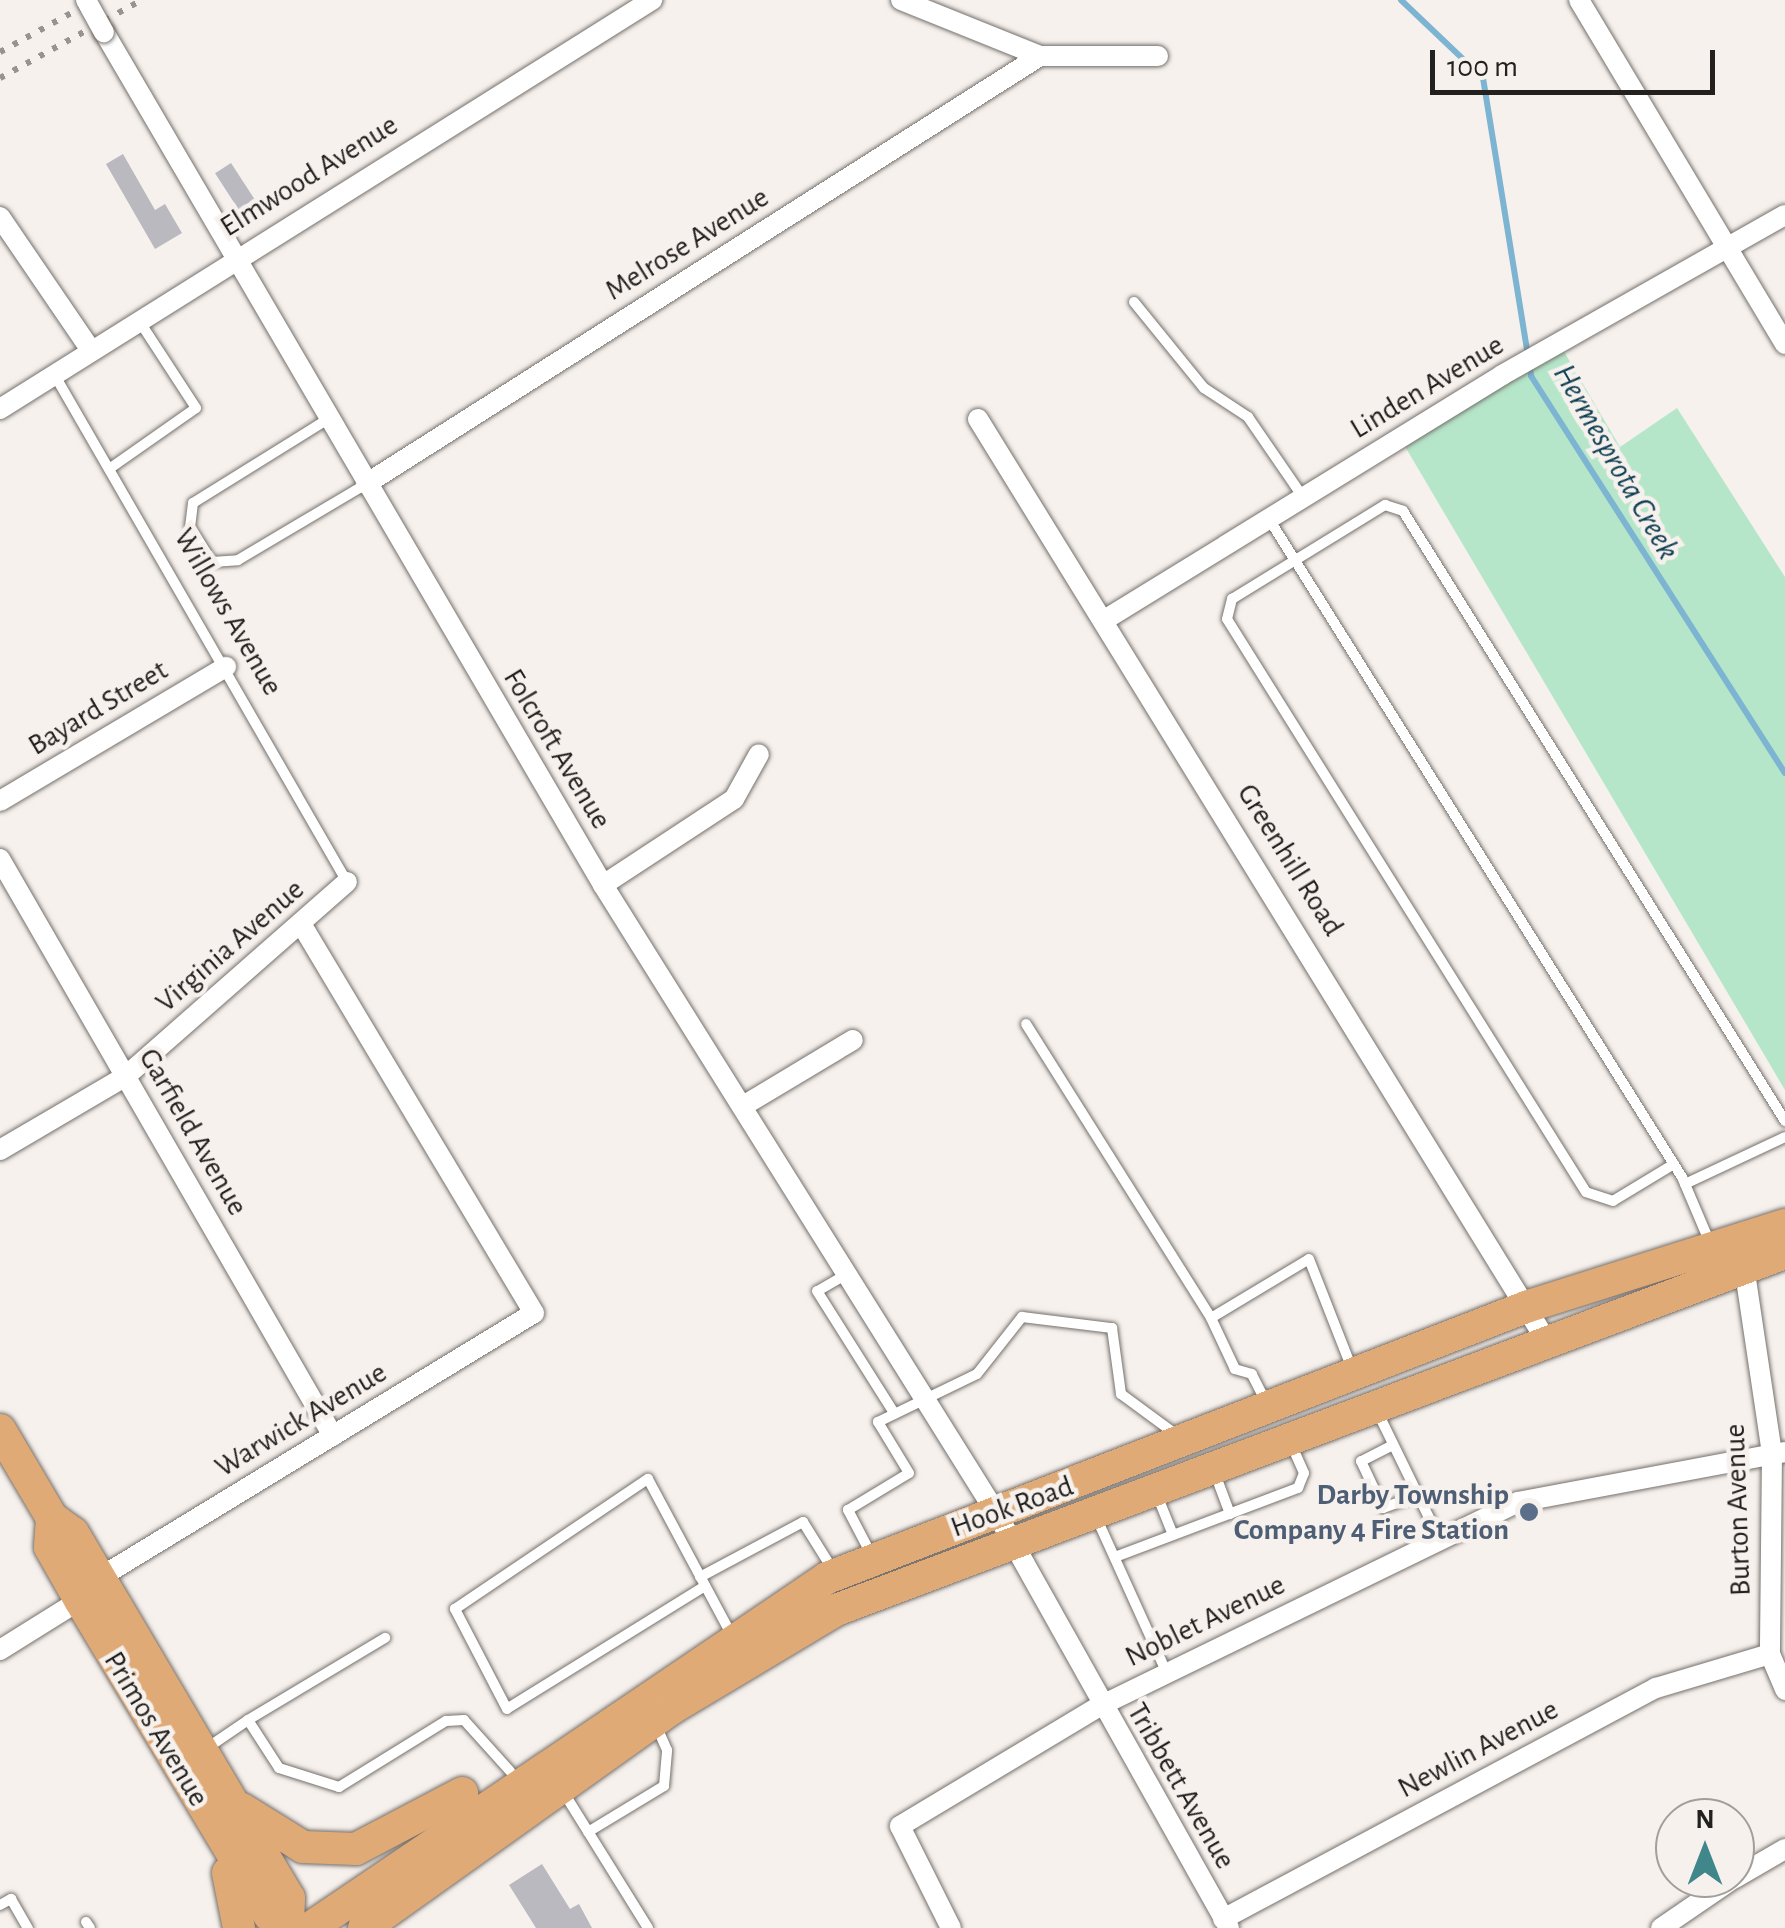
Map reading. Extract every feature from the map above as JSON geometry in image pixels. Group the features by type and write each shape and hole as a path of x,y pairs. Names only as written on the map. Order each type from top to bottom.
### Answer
{"main road":[{"name":"Hook Road","path":"364,1928 731,1634 835,1574 873,1557 998,1516 1526,1307 1785,1225"},
{"name":"Hook Road","path":"296,1927 557,1771 653,1722 836,1610 1014,1546 1544,1337 1785,1253"},
{"name":"Primos Avenue","path":"0,1430 52,1518 50,1548 89,1589 201,1752 217,1805"},
{"name":"Primos Avenue","path":"89,1589 217,1805 269,1915 296,1927"},
{"path":"217,1805 303,1847 356,1849 510,1771 557,1771"},
{"path":"217,1805 239,1928"}],"street":[{"name":"Folcroft Avenue","path":"86,0 603,884 998,1516"},
{"name":"Elmwood Avenue","path":"0,409 234,257 652,0"},
{"path":"901,0 1040,56 1158,56"},
{"path":"1579,0 1785,344"},
{"name":"Melrose Avenue","path":"366,484 1040,56"},
{"name":"Linden Avenue","path":"1106,619 1304,497 1785,215"},
{"path":"0,217 90,349"},
{"name":"Greenhill Road","path":"978,419 1106,619 1544,1337"},
{"name":"Bayard Street","path":"0,801 226,667"},
{"path":"603,884 734,798 759,754"},
{"name":"Garfield Avenue","path":"0,859 333,1436"},
{"name":"Virginia Avenue","path":"0,1150 126,1076 348,882"},
{"name":"Warwick Avenue","path":"0,1650 89,1589 534,1313 302,926"},
{"path":"743,1106 853,1040"},
{"name":"Burton Avenue","path":"1744,1266 1778,1453 1770,1654 1785,1690"},
{"name":"Noblet Avenue","path":"952,1928 900,1826 1100,1706 1518,1502 1778,1453"},
{"name":"Tribbett Avenue","path":"998,1516 1100,1706 1226,1924"},
{"name":"Newlin Avenue","path":"1226,1924 1656,1688 1770,1654"},
{"path":"1755,1866 1785,1849"},
{"path":"1661,1928 1705,1898"}],"lane":[{"path":"1134,302 1204,388 1248,417 1304,497"},
{"path":"109,468 196,408 138,318"},
{"name":"Willows Avenue","path":"54,373 348,882"},
{"path":"328,419 193,503 190,526 212,562 238,560 366,484"},
{"path":"1674,1164 1614,1201 1586,1192 1227,619 1232,598 1384,505 1403,511 1785,1121"},
{"path":"1269,519 1296,556 1674,1164 1712,1246"},
{"path":"1026,1024 1211,1318 1235,1369 1252,1374 1268,1406"},
{"path":"1685,1184 1785,1137"},
{"path":"1211,1318 1308,1258 1354,1372"},
{"path":"846,1274 817,1291 894,1413"},
{"path":"873,1557 848,1510 909,1473 878,1422 922,1397 977,1374 1022,1317 1112,1328 1121,1394 1182,1440"},
{"path":"1373,1403 1440,1540"},
{"path":"1115,1557 1302,1482 1288,1436"},
{"path":"1393,1445 1361,1461 1383,1508 1418,1494"},
{"path":"1212,1466 1230,1514"},
{"path":"731,1634 703,1581 648,1479 456,1609 507,1710 703,1581 803,1522 835,1574"},
{"path":"1154,1489 1173,1535"},
{"path":"1095,1513 1167,1673"},
{"path":"201,1752 385,1638"},
{"path":"248,1720 278,1768 322,1788 356,1779 446,1721 464,1720 510,1771"},
{"path":"588,1832 664,1786 667,1750 653,1722"},
{"path":"557,1771 588,1832 648,1928"},
{"path":"0,1906 11,1899 28,1928"}],"green space":[{"path":"1559,343 1620,447 1677,408 1785,577 1785,1090 1400,438"}],"building":[{"path":"123,154 155,210 165,204 182,233 155,249 106,164"},
{"path":"231,163 254,199 238,209 215,173"},
{"path":"542,1864 570,1909 579,1904 592,1928 536,1928 509,1885"}],"waterway":[{"name":"Hermesprota Creek","path":"1401,0 1483,78 1531,376 1785,773"}],"railway":[{"path":"0,52 95,0"},
{"path":"0,78 142,0"}],"place":[{"name":"Darby Township Company 4 Fire Station","path":"1529,1512"}]}
